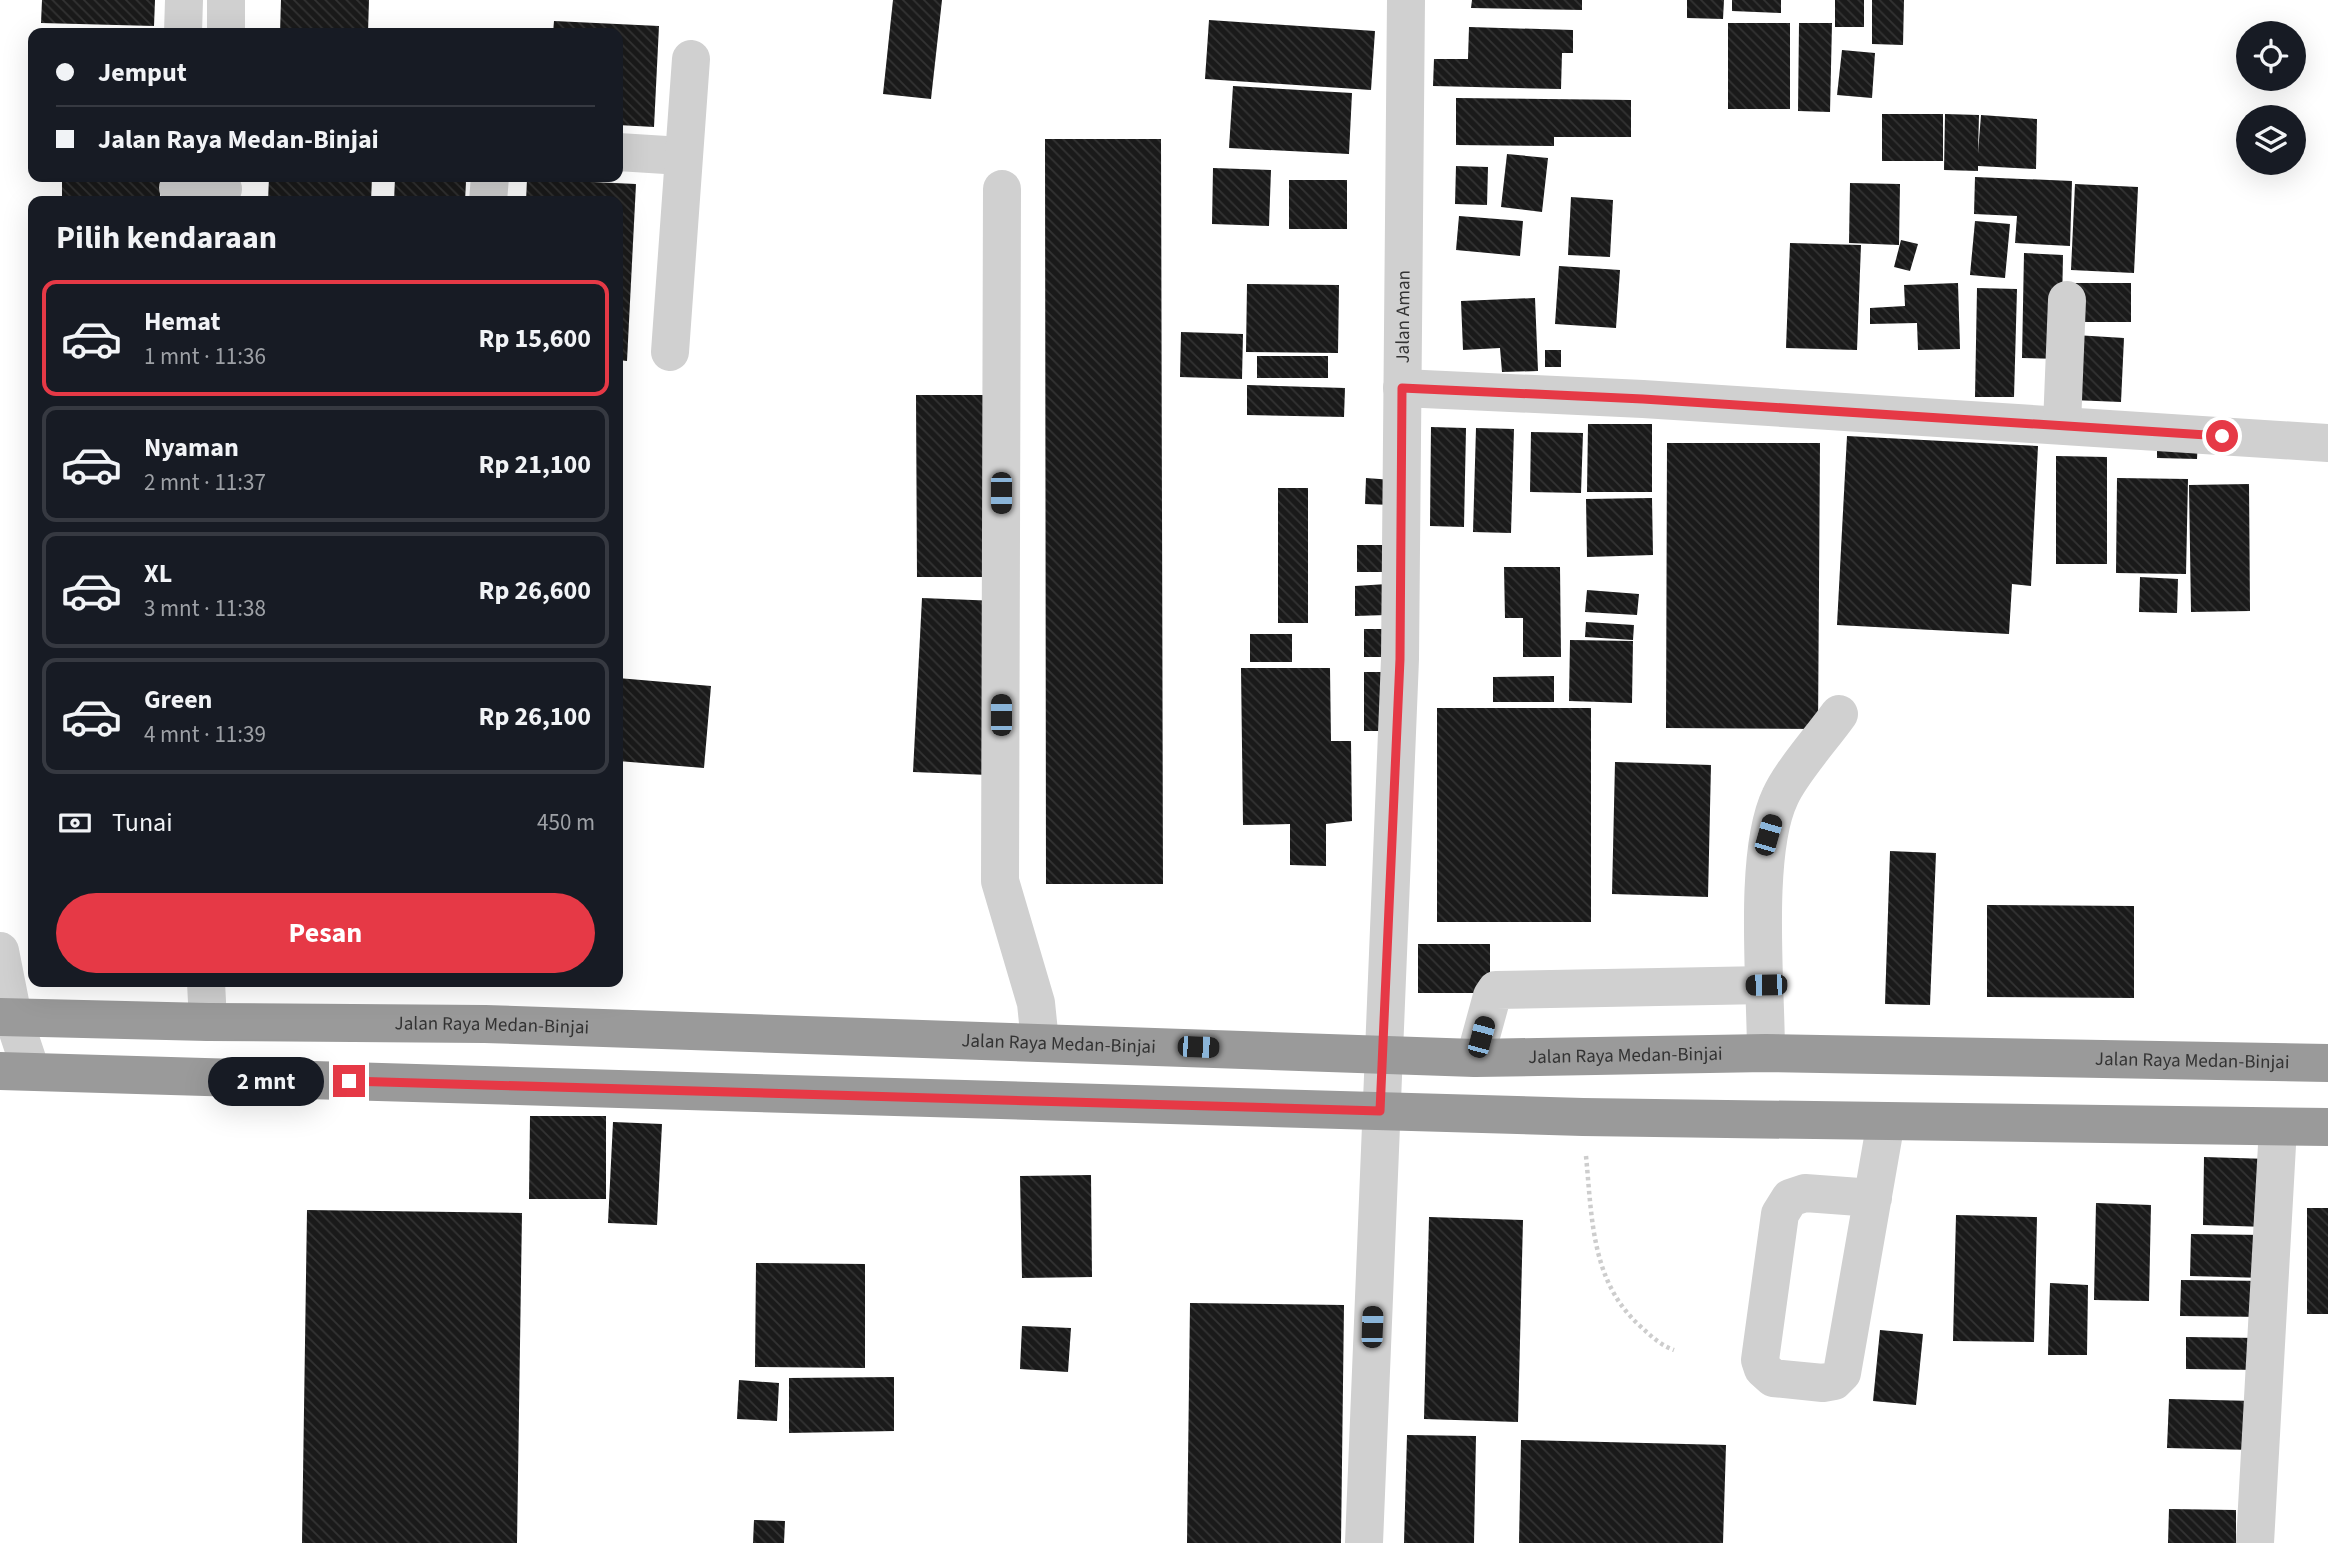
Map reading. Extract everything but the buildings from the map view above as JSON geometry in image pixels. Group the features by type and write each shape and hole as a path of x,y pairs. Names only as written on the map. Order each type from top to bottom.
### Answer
{"highway":[{"name":"Jalan Raya Medan-Binjai","path":"6,1017 485,1024 1475,1058 1766,1053 2328,1063"},
{"path":"481,1085 485,1024"},
{"path":"15,1071 1380,1111 2328,1127"}],"street":[{"path":"183,28 184,0"},
{"path":"226,0 226,28"},
{"name":"Jalan Aman","path":"1364,1543 1400,659 1406,0"},
{"path":"670,352 691,59"},
{"path":"623,152 682,156"},
{"path":"1002,188 1000,881 1036,1003 1040,1042"},
{"path":"178,189 223,189"},
{"path":"2062,425 2067,300"},
{"path":"1402,388 1643,399 2328,443"},
{"path":"1766,1053 1765,874 1768,835 1780,796 1839,714"},
{"path":"0,951 6,1017 15,1071"},
{"path":"1475,1058 1496,990 1766,985"},
{"path":"206,987 208,1022"},
{"path":"1873,1198 1805,1193 1790,1198 1780,1214 1760,1360 1763,1369 1773,1378 1824,1383 1834,1381 1842,1373 1873,1198 1886,1121"},
{"path":"2255,1543 2278,1127"}],"path":[{"path":"1585,1145 1594,1239 1604,1276 1625,1312 1661,1345 1674,1350"}],"route":[{"path":"349,1081 1380,1111 1400,659 1402,388 1643,399 2222,436"}]}
